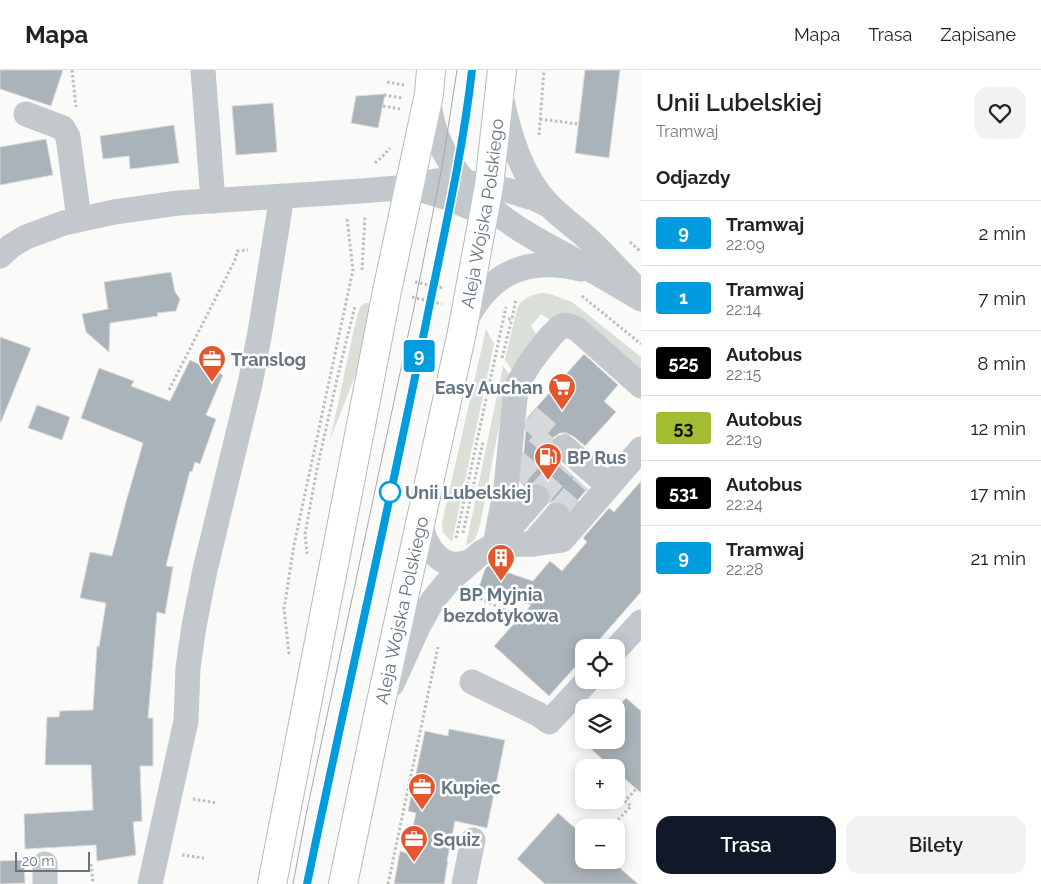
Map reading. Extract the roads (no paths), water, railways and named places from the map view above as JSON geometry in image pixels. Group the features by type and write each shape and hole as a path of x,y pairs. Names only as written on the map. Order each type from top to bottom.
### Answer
{"main road":[{"name":"Aleja Wojska Polskiego","path":"343,884 462,332 481,196 501,81"},
{"path":"272,884 388,284 409,187 417,87"}],"street":[{"path":"203,70 213,201"},
{"path":"501,81 505,116 519,158 533,184 548,204 585,237 641,293"},
{"name":"Aleja Wojska Polskiego","path":"417,87 431,116 440,145 447,159 481,196"},
{"path":"26,114 63,128 68,137 79,219"},
{"name":"Aleja Wojska Polskiego","path":"409,187 436,181 455,180 481,196"},
{"path":"0,256 11,246 26,237 64,223 114,212 213,201 409,187"},
{"name":"Aleja Wojska Polskiego","path":"409,187 445,197 481,196"},
{"path":"481,196 514,192 548,204"},
{"path":"142,878 186,721 188,668 194,626 250,384 282,196"},
{"path":"481,196 526,233 641,299"},
{"path":"462,332 468,316 482,296 495,283 511,272 526,267 548,264 570,266 601,275"},
{"path":"495,545 510,482 521,410 516,389 536,353 554,333 562,326 577,329 641,386"},
{"path":"495,545 532,544 562,540 595,481 641,449"},
{"path":"567,456 595,481"},
{"path":"379,711 418,627 433,600 461,562 495,545 537,497"},
{"path":"532,544 557,515"},
{"path":"421,517 426,541 438,558 461,562"},
{"path":"625,639 641,622"},
{"path":"472,682 538,714 549,722 580,689"},
{"path":"464,884 473,840"}],"tunnel":[{"path":"529,417 562,445"},
{"path":"514,477 550,435"},
{"path":"537,497 563,467"},
{"path":"557,515 583,485"}],"tram line":[{"path":"293,884 416,298 442,167 457,70"},
{"path":"307,884 452,195 472,70"},
{"name":"9","path":"307,884 451,200 472,70"}],"place":[{"name":"Translog","path":"212,383"},
{"name":"Easy Auchan","path":"562,411"},
{"name":"BP Rus","path":"548,481"},
{"name":"Unii Lubelskiej","path":"390,492"},
{"name":"BP Myjnia bezdotykowa","path":"501,582"},
{"name":"Kupiec","path":"422,811"},
{"name":"Squiz","path":"414,863"}]}
